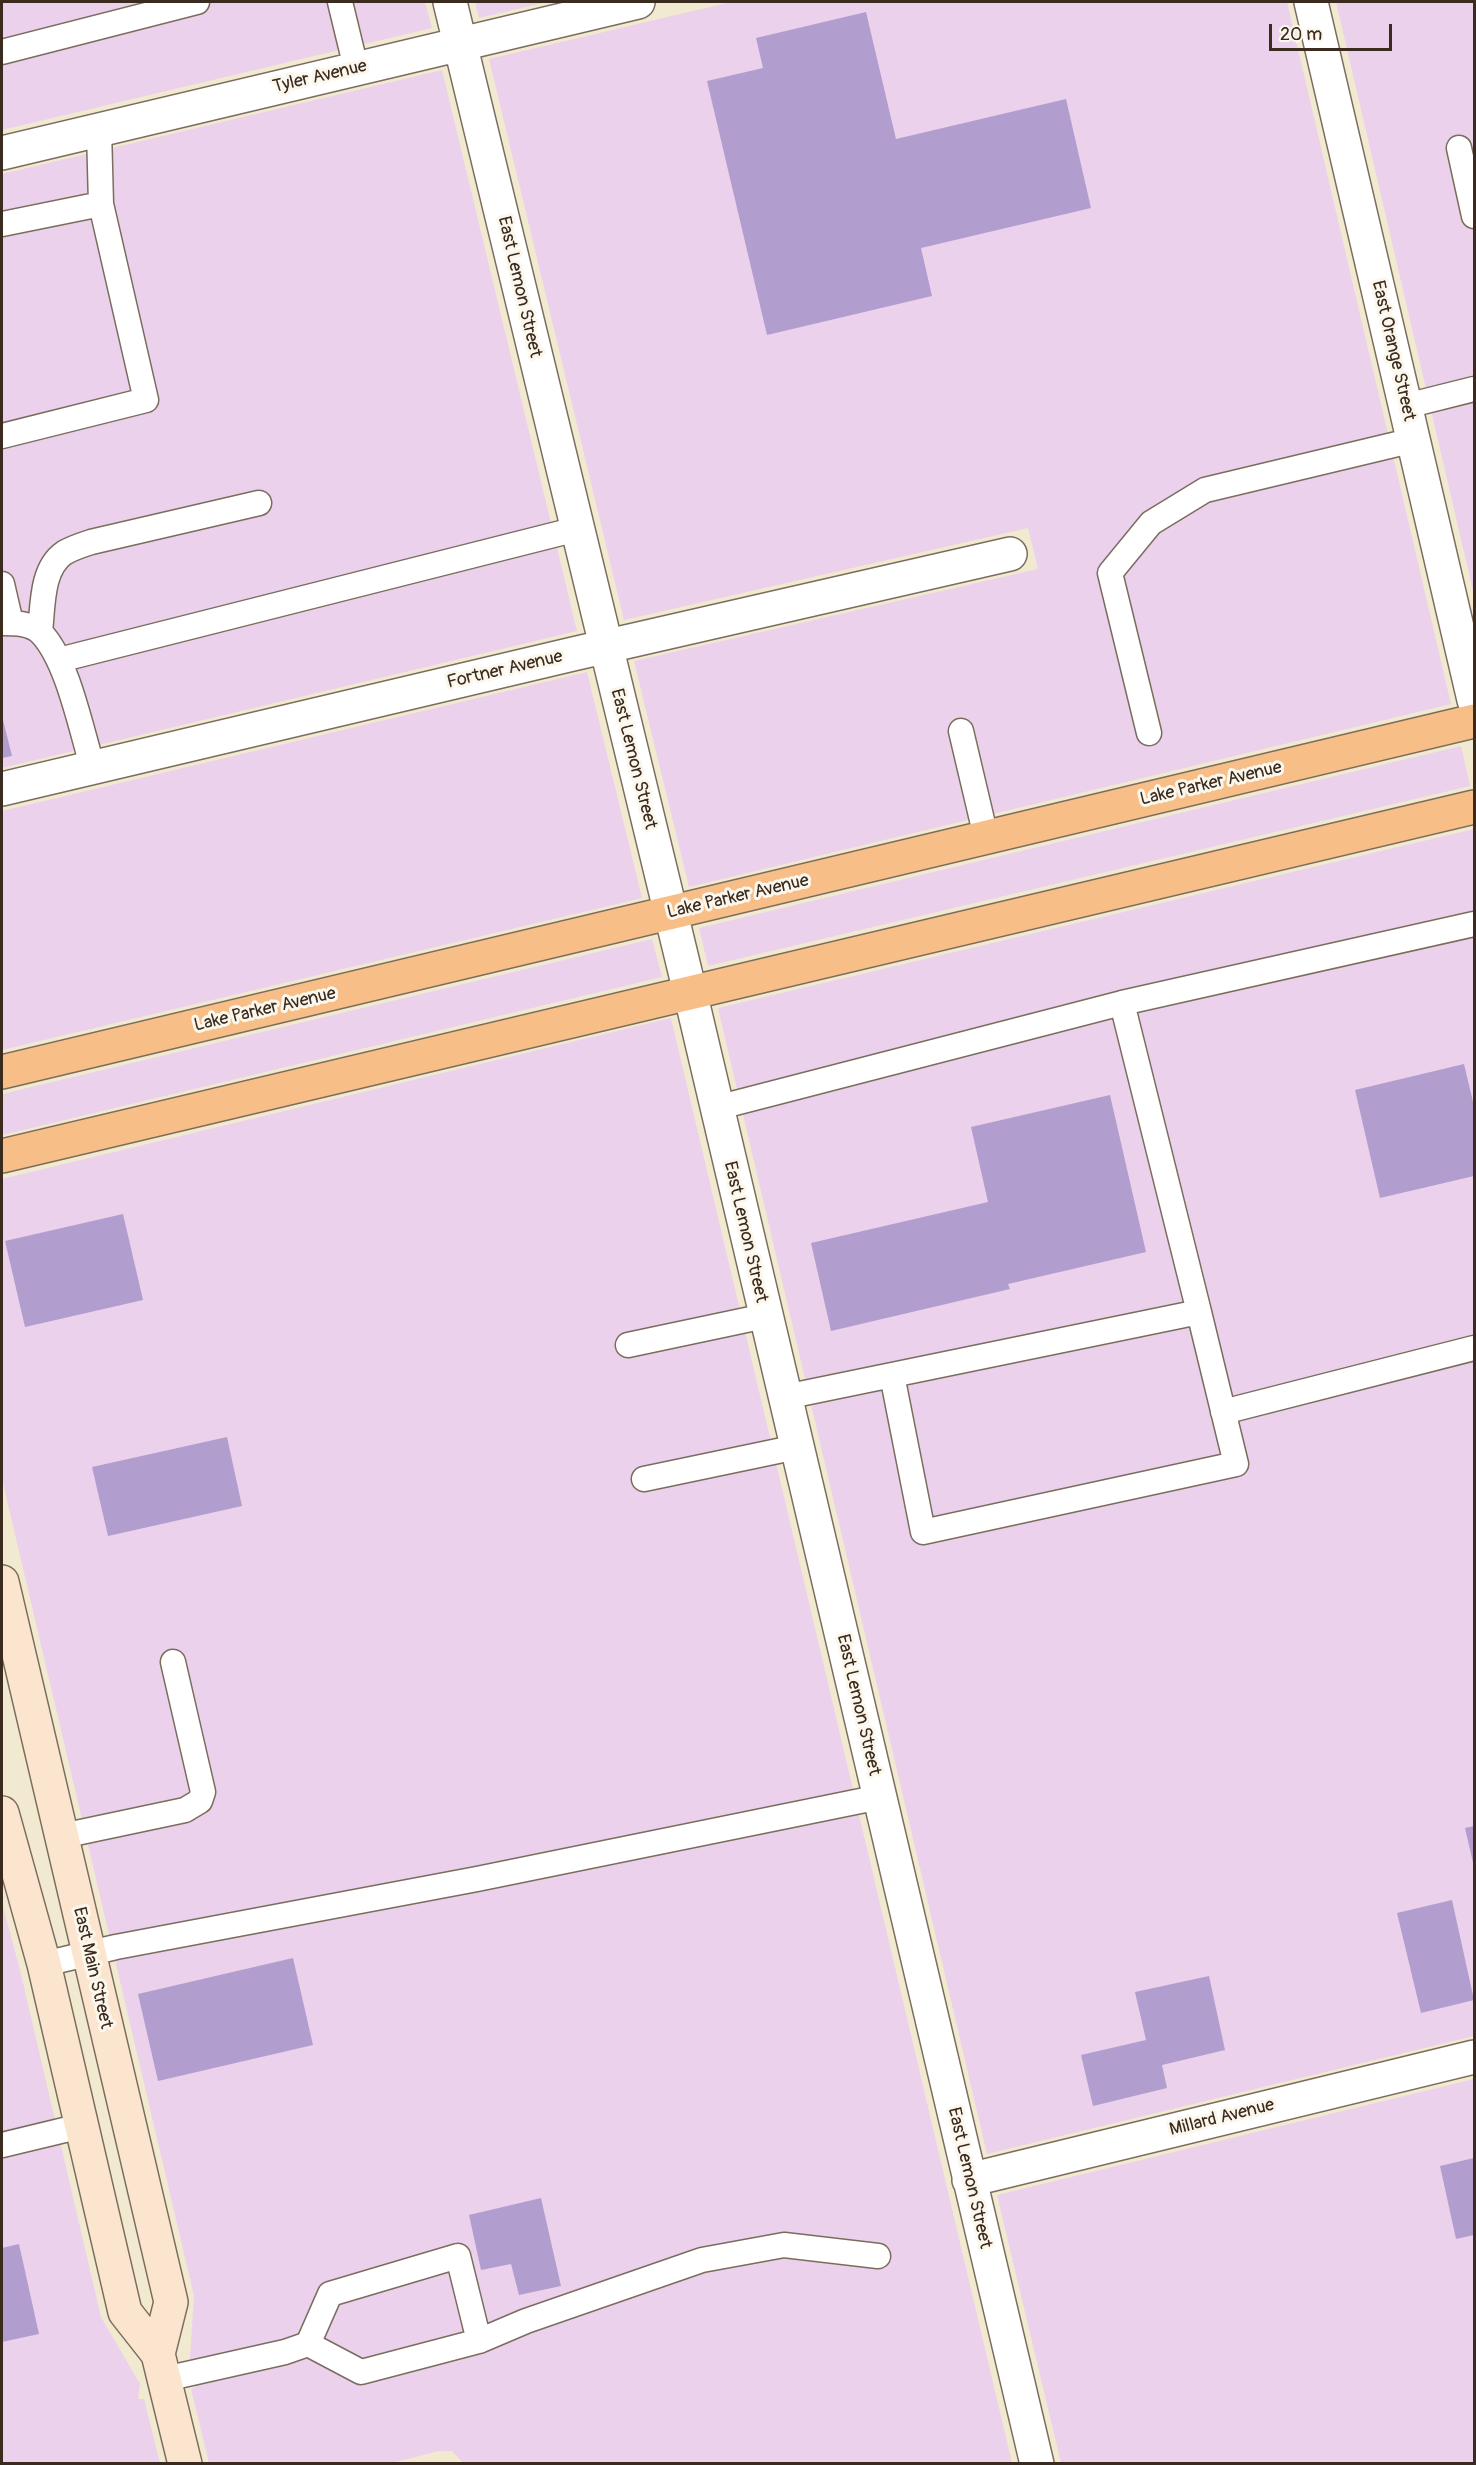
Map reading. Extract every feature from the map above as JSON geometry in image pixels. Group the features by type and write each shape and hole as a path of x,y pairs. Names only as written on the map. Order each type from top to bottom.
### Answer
{"main road":[{"name":"Lake Parker Avenue","path":"2,1072 1474,721"},
{"path":"2,1156 1474,807"},
{"name":"East Main Street","path":"2,1582 171,2302 161,2366"},
{"name":"East Main Street","path":"2,1813 10,1876 44,1964 124,2312 161,2366 185,2463"}],"street":[{"name":"East Lemon Street","path":"450,2 690,992 1037,2463"},
{"name":"Tyler Avenue","path":"2,153 638,2"},
{"name":"East Orange Street","path":"1311,2 1474,700"},
{"name":"Fortner Avenue","path":"2,789 606,646 1010,554"},
{"name":"Millard Avenue","path":"969,2180 1474,2057"}],"lane":[{"path":"2,52 196,2"},
{"path":"340,2 356,68"},
{"path":"2,436 146,400 101,204 99,130"},
{"path":"1459,148 1474,216"},
{"path":"2,224 101,204"},
{"path":"1406,406 1474,389"},
{"path":"1149,733 1110,573 1151,523 1205,490 1414,440"},
{"path":"40,632 45,590 52,564 66,552 91,542 259,503"},
{"path":"59,660 577,529"},
{"path":"2,584 6,623 22,623 40,632 59,660 93,768"},
{"path":"961,731 986,837"},
{"path":"717,1108 1122,1003 1474,924"},
{"path":"892,1375 923,1532 1236,1464 1122,1003"},
{"path":"784,1397 1199,1312"},
{"path":"628,1345 765,1316"},
{"path":"1223,1412 1474,1348"},
{"path":"644,1479 797,1447"},
{"path":"62,1836 185,1810 200,1801 203,1792 173,1662"},
{"path":"44,1964 880,1797"},
{"path":"2,2145 81,2126"},
{"path":"161,2366 285,2352 308,2344 361,2372 479,2341 526,2321 702,2260 784,2245 878,2256"},
{"path":"308,2344 330,2294 458,2256 479,2341"}],"shaded area":[{"path":"2,2 425,2 432,28 2,130"},
{"path":"475,2 547,2 479,18"},
{"path":"731,2 1287,2 1451,704 689,887 634,661 1038,569 1028,528 624,620 489,59"},
{"path":"1336,2 1474,2 1474,595"},
{"path":"442,70 577,631 2,768 2,174"},
{"path":"587,672 642,898 2,1050 2,811"},
{"path":"1461,746 1470,786 708,966 699,928"},
{"path":"1474,829 1474,2036 987,2154 718,1008"},
{"path":"652,939 662,977 2,1135 2,1094"},
{"path":"671,1018 1012,2463 464,2464 452,2451 439,2451 388,2464 209,2463 191,2389 196,2386 189,2373 194,2296 2,1479 2,1179"},
{"path":"2,1903 20,1970 101,2317 140,2384 138,2399 144,2399 160,2463 2,2463"},
{"path":"1474,2079 1474,2463 1061,2463 997,2195"}],"building":[{"path":"866,12 896,139 1066,99 1091,208 921,248 932,296 767,335 707,81 763,68 756,38"},
{"path":"2,716 12,756 2,758"},
{"path":"1464,1064 1474,1106 1474,1176 1380,1198 1355,1090"},
{"path":"1110,1095 1146,1252 1008,1284 1010,1289 831,1331 811,1243 988,1202 971,1127"},
{"path":"123,1214 143,1300 25,1327 5,1241"},
{"path":"227,1437 242,1506 108,1536 92,1467"},
{"path":"1474,1826 1474,1867 1465,1828"},
{"path":"1452,1900 1474,2000 1421,2013 1397,1913"},
{"path":"293,1958 313,2045 158,2081 138,1994"},
{"path":"1209,1976 1225,2050 1162,2065 1167,2088 1093,2106 1081,2055 1146,2040 1135,1992"},
{"path":"1474,2158 1474,2235 1456,2239 1440,2166"},
{"path":"541,2198 561,2286 519,2295 511,2264 481,2270 469,2215"},
{"path":"19,2244 39,2334 2,2342 2,2248"}]}
